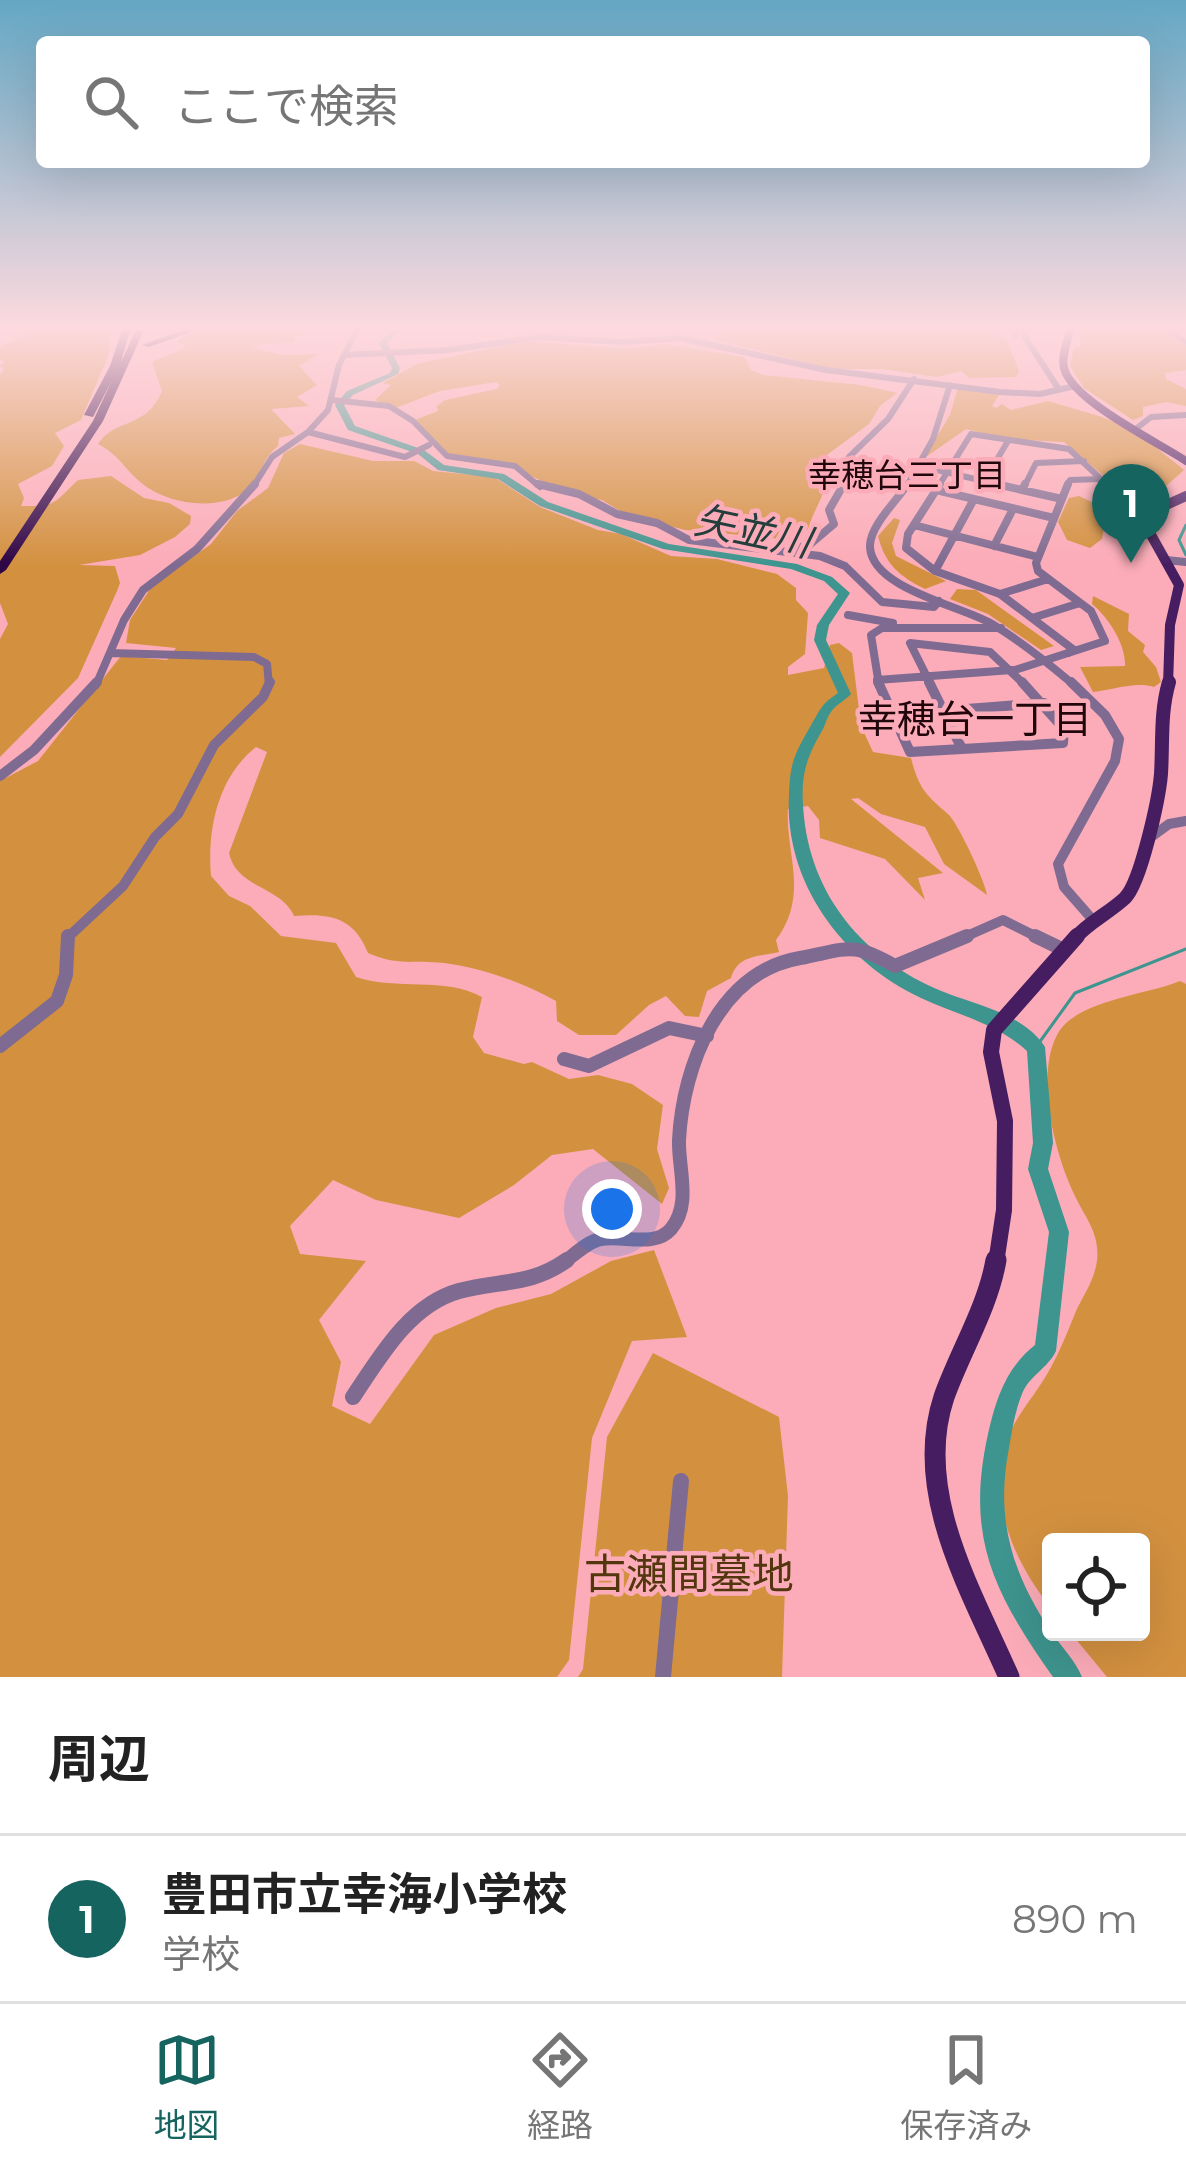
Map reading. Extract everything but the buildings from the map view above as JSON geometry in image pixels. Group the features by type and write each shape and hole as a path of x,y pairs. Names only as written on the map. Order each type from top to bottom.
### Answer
{"highway":[{"path":"0,570 92,408"},
{"path":"0,552 105,408"}],"main road":[{"path":"1108,408 1186,460"},
{"path":"1009,1677 949,1540 935,1469 942,1403 985,1298 1002,1226 1008,1170 1006,1121 991,1052 994,1030 1092,919 1126,897 1161,778 1161,709 1174,651 1170,625 1179,585 1177,561 1146,532 1145,520 1186,496"}],"street":[{"path":"0,776 34,750 84,698 143,590 197,549 256,484 272,457 308,432 326,408"},
{"path":"389,408 408,416 429,445 462,460 516,465 535,476 541,488 578,494 616,514 657,523 689,540 795,550 845,566 882,602 912,608 934,607 939,601"},
{"path":"795,550 834,524 830,510 844,484 849,457 895,408"},
{"path":"944,408 938,435 876,530 870,550 899,584 1001,628 1102,711 1119,738 1115,761 1058,864 1064,886 1092,919"},
{"path":"1137,428 1151,417 1186,415"},
{"path":"308,432 405,458 429,445"},
{"path":"878,680 1012,670 1071,652 1105,641 1095,617 1038,571 1038,557 1070,480 1101,479 1064,446 970,434 914,525 906,548 935,571 1000,594 1071,652"},
{"path":"984,481 1008,441"},
{"path":"1022,490 1036,464 1084,461"},
{"path":"920,466 1062,499"},
{"path":"936,490 1054,518"},
{"path":"935,571 974,499"},
{"path":"994,546 1013,509"},
{"path":"914,525 1038,557"},
{"path":"1000,594 1048,579"},
{"path":"1032,618 1080,603"},
{"path":"848,616 970,633 1001,628"},
{"path":"896,624 871,635 878,680 910,752 962,749 1063,743 1064,729 1012,670 989,652 910,643 922,676 962,749"},
{"path":"0,1046 57,1001 66,976 66,937 126,883 158,833 193,793 214,745 261,701 270,682 267,664 259,658 110,653"},
{"path":"941,710 1044,703"},
{"path":"1143,848 1155,832 1186,821"},
{"path":"353,1397 392,1340 418,1312 455,1292 542,1278 597,1239 655,1239 671,1230 683,1203 679,1141 690,1072 720,1008 769,963 862,946 895,966 1003,920 1063,949"},
{"path":"565,1059 590,1066 668,1028 707,1036"},
{"path":"663,1677 681,1480"}],"green space":[{"path":"0,408 86,408 81,420 55,433 64,446 52,466 18,484 24,498 21,506 49,504 78,480 111,476 144,498 169,503 191,516 190,524 140,555 79,565 115,566 120,583 117,591 78,678 0,757 0,639 8,624 0,603"},
{"path":"151,408 280,408 271,409 295,434 279,438 246,491 221,502 192,503 150,489 98,444 113,430"},
{"path":"879,408 869,424 820,460 823,494 808,529 793,540 685,530 627,515 602,500 568,494 515,468 453,460 415,420 438,411"},
{"path":"952,408 1073,408 1132,428 1184,470 1146,504 1127,513 1116,511 1095,492 1112,483 1064,442 1006,439 966,429 923,459"},
{"path":"1115,408 1143,408 1143,416 1133,420"},
{"path":"300,444 373,461 414,461 433,471 494,477 540,507 671,556 717,559 777,574 796,588 796,600 808,613 805,654 788,667 788,675 824,668 830,645 839,643 852,653 861,726 873,752 911,758 924,790 958,829 987,895 944,864 925,827 881,814 858,798 851,799 943,873 918,878 925,900 885,859 820,838 819,820 808,806 788,809 794,890 786,923 776,940 779,952 738,965 731,978 707,991 699,1017 685,1016 666,996 616,1035 579,1035 557,1021 556,1001 543,994 473,968 397,961 368,953 348,925 319,915 294,916 288,906 241,874 229,853 267,752 256,747 232,773 213,822 211,876 229,896 250,906 281,936 336,943 356,977 452,987 482,997 473,1037 484,1053 532,1062 569,1079 598,1075 632,1084 663,1105 657,1149 669,1188 662,1204 593,1149 552,1155 459,1218 376,1200 333,1180 290,1226 300,1254 366,1261 319,1320 341,1362 332,1406 370,1424 434,1335 496,1308 551,1294 611,1261 654,1250 687,1337 632,1341 592,1438 569,1660 557,1677 0,1677 0,781 38,761 121,656 167,660 176,648 126,643 130,620 152,586 211,544 237,511 268,488 284,453"},
{"path":"1079,496 1094,503 1104,527 1102,539 1090,548 1067,540 1058,522 1069,498"},
{"path":"894,518 900,520 892,543 896,556 946,581 925,589 894,568 878,536"},
{"path":"957,589 976,590 1054,646 1041,650 988,614 950,599"},
{"path":"1093,596 1129,614 1128,631 1145,645 1143,652 1161,682 1154,687 1132,685 1093,692 1080,667 1125,666 1125,658 1110,624 1092,604"},
{"path":"1180,981 1186,984 1186,1677 1107,1677 1077,1641 1150,1641 1150,1533 1042,1533 1042,1595 1017,1553 1000,1492 1008,1437 1054,1362 1097,1261 1094,1233 1054,1137 1048,1093 1051,1052 1066,1023 1113,1000"},
{"name":"古瀬間墓地","path":"653,1353 779,1417 788,1496 782,1677 578,1677 583,1669 607,1437"}],"waterway":[{"name":"矢並川","path":"341,408 351,428 421,452 441,468 501,476 544,504 667,547 793,566 828,579 844,593 823,625 820,640 845,694 825,708 798,765 795,802 808,872 844,932 868,957 897,978 998,1021 1036,1047 1043,1143 1038,1169 1059,1232 1045,1351 1025,1368 1011,1393 993,1467 991,1501 993,1532 1012,1588 1069,1677"},
{"path":"1186,525 1179,540 1186,555"},
{"path":"1036,1047 1075,993 1186,949"}],"place":[{"name":"豊田市立幸海小学校","path":"1131,563"}],"district":[{"name":"幸穂台三丁目","path":"907,475"},
{"name":"幸穂台一丁目","path":"975,719"}]}
